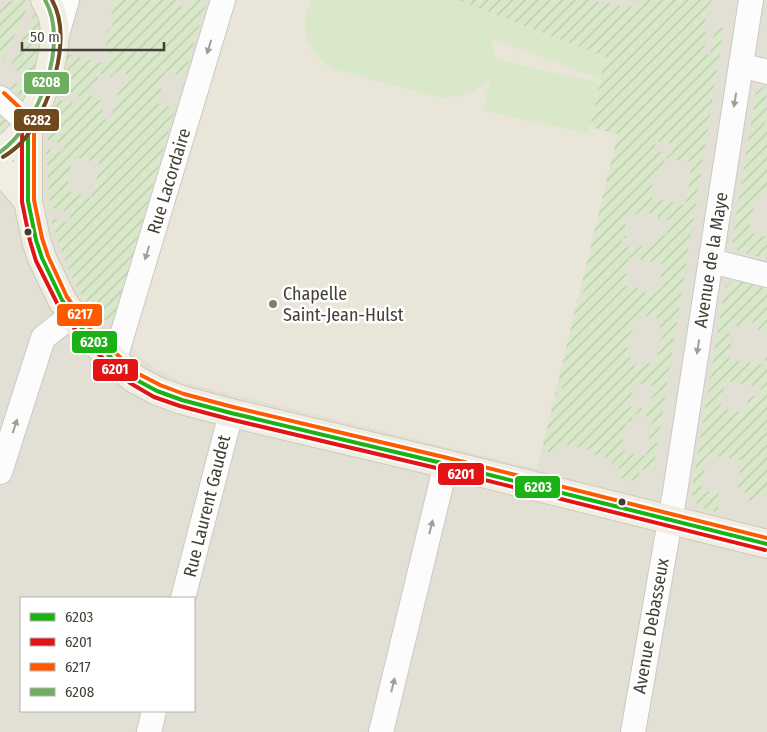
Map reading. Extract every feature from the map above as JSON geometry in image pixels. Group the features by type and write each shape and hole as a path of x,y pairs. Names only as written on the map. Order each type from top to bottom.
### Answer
{"main road":[{"path":"0,152 18,137 28,122 44,86 55,40 53,18 45,0"},
{"path":"28,122 28,201 36,240 42,258 72,316 86,334 133,378 157,391 182,400 231,413 446,464 767,544"},
{"path":"0,168 28,201"}],"street":[{"path":"55,40 66,0"},
{"name":"Rue Lacordaire","path":"114,362 223,0"},
{"name":"Avenue de la Maye","path":"670,520 750,0"},
{"path":"741,65 767,72"},
{"path":"0,98 28,122"},
{"path":"711,261 767,275"},
{"path":"0,472 43,338 72,316"},
{"name":"Rue Laurent Gaudet","path":"183,597 231,413"},
{"path":"381,732 446,464"},
{"name":"Avenue Debasseux","path":"633,732 670,520"},
{"path":"148,732 154,712"}],"shaded area":[{"path":"0,0 767,0 767,732 0,732"},
{"path":"230,0 459,0 606,57 590,127 618,134 537,469 182,382 156,369 137,355 132,340"}],"green space":[{"path":"14,0 31,0 3,60 0,58 0,11 6,3"},
{"path":"115,0 177,0 177,5 188,7 189,0 207,0 184,76 166,71 157,103 175,108 115,319 103,320 98,317 77,288 63,256 51,218 69,222 71,213 50,207 46,148 62,152 65,145 46,139 56,99 76,104 79,95 59,90 68,54 106,65 111,51 105,49 108,38 105,37 108,29 112,27 111,14","holes":["113,73 123,76 123,73 131,75 128,84 121,82 110,121 106,120 103,115 104,102 91,98 92,94 90,93 92,87 96,85 99,74 112,78","74,156 101,164 91,198 67,191 70,183 67,181"]},
{"path":"311,0 458,0 606,57 601,79 491,38 495,59 599,83 588,134 483,110 491,76 479,87 467,94 453,97 436,97 334,69 317,55 307,39 305,21"},
{"path":"458,0 587,0 636,8 637,0 712,0 707,12 704,53 710,55 715,27 724,28 653,471 640,469 637,482 618,477 619,468 611,466 612,458 595,455 596,451 561,444 559,450 553,449 552,453 542,450 556,393 564,394 565,388 557,387 578,298 583,298 584,292 580,291 618,134 590,127 606,57","holes":["656,141 673,144 672,154 654,151","665,158 692,162 685,205 651,198 653,174 662,174","643,212 658,214 658,219 668,220 666,235 659,234 658,239 654,239 653,244 639,245 638,249 621,246 622,238 626,238 628,228 625,227 627,213 642,215","629,257 663,264 660,281 663,281 662,288 659,288 658,292 649,290 648,293 643,292 644,289 624,285","638,315 661,319 660,328 663,329 656,364 646,363 645,367 629,364 631,350 627,349 633,325 636,325","634,383 654,386 651,410 629,406 626,404 627,400 631,400","633,414 653,418 646,456 621,451 626,422 632,422"]},
{"path":"39,3 45,18 37,79 10,67"},
{"path":"19,83 35,88 26,111 15,102 19,96 10,89 14,84"},
{"path":"766,85 767,113 763,129 767,130 767,194 757,193 748,232 767,237 767,259 738,251 732,242 756,92"},
{"path":"0,105 15,125 0,140"},
{"path":"734,280 767,288 767,331 756,329 757,323 748,322 747,327 731,325 728,339 732,340 729,359 764,365 767,347 767,495 758,493 756,502 749,501 750,494 737,491 742,460 707,455 701,490 721,494 717,512 699,507 691,494 725,287","holes":["725,381 761,387 760,397 748,396 746,413 720,408"]}],"transit line":[{"name":"6208","path":"0,152 27,123 38,103 46,82 52,60 54,38 52,18 45,0"},
{"name":"6282","path":"3,157 22,142 32,129 49,94 59,54 60,34 58,16 52,0"},
{"name":"6217","path":"4,93 34,121 34,200 48,256 67,297 91,330 137,373 160,385 184,394 233,407 448,458 767,538"},
{"name":"6201","path":"22,123 22,202 36,261 57,303 81,338 130,383 154,397 229,419 445,470 765,550"},
{"name":"6203","path":"28,123 28,201 36,240 42,258 62,300 86,334 133,378 157,391 182,400 231,413 446,464 767,544"}],"place":[{"name":"Chapelle Saint-Jean-Hulst","path":"273,304"}]}
